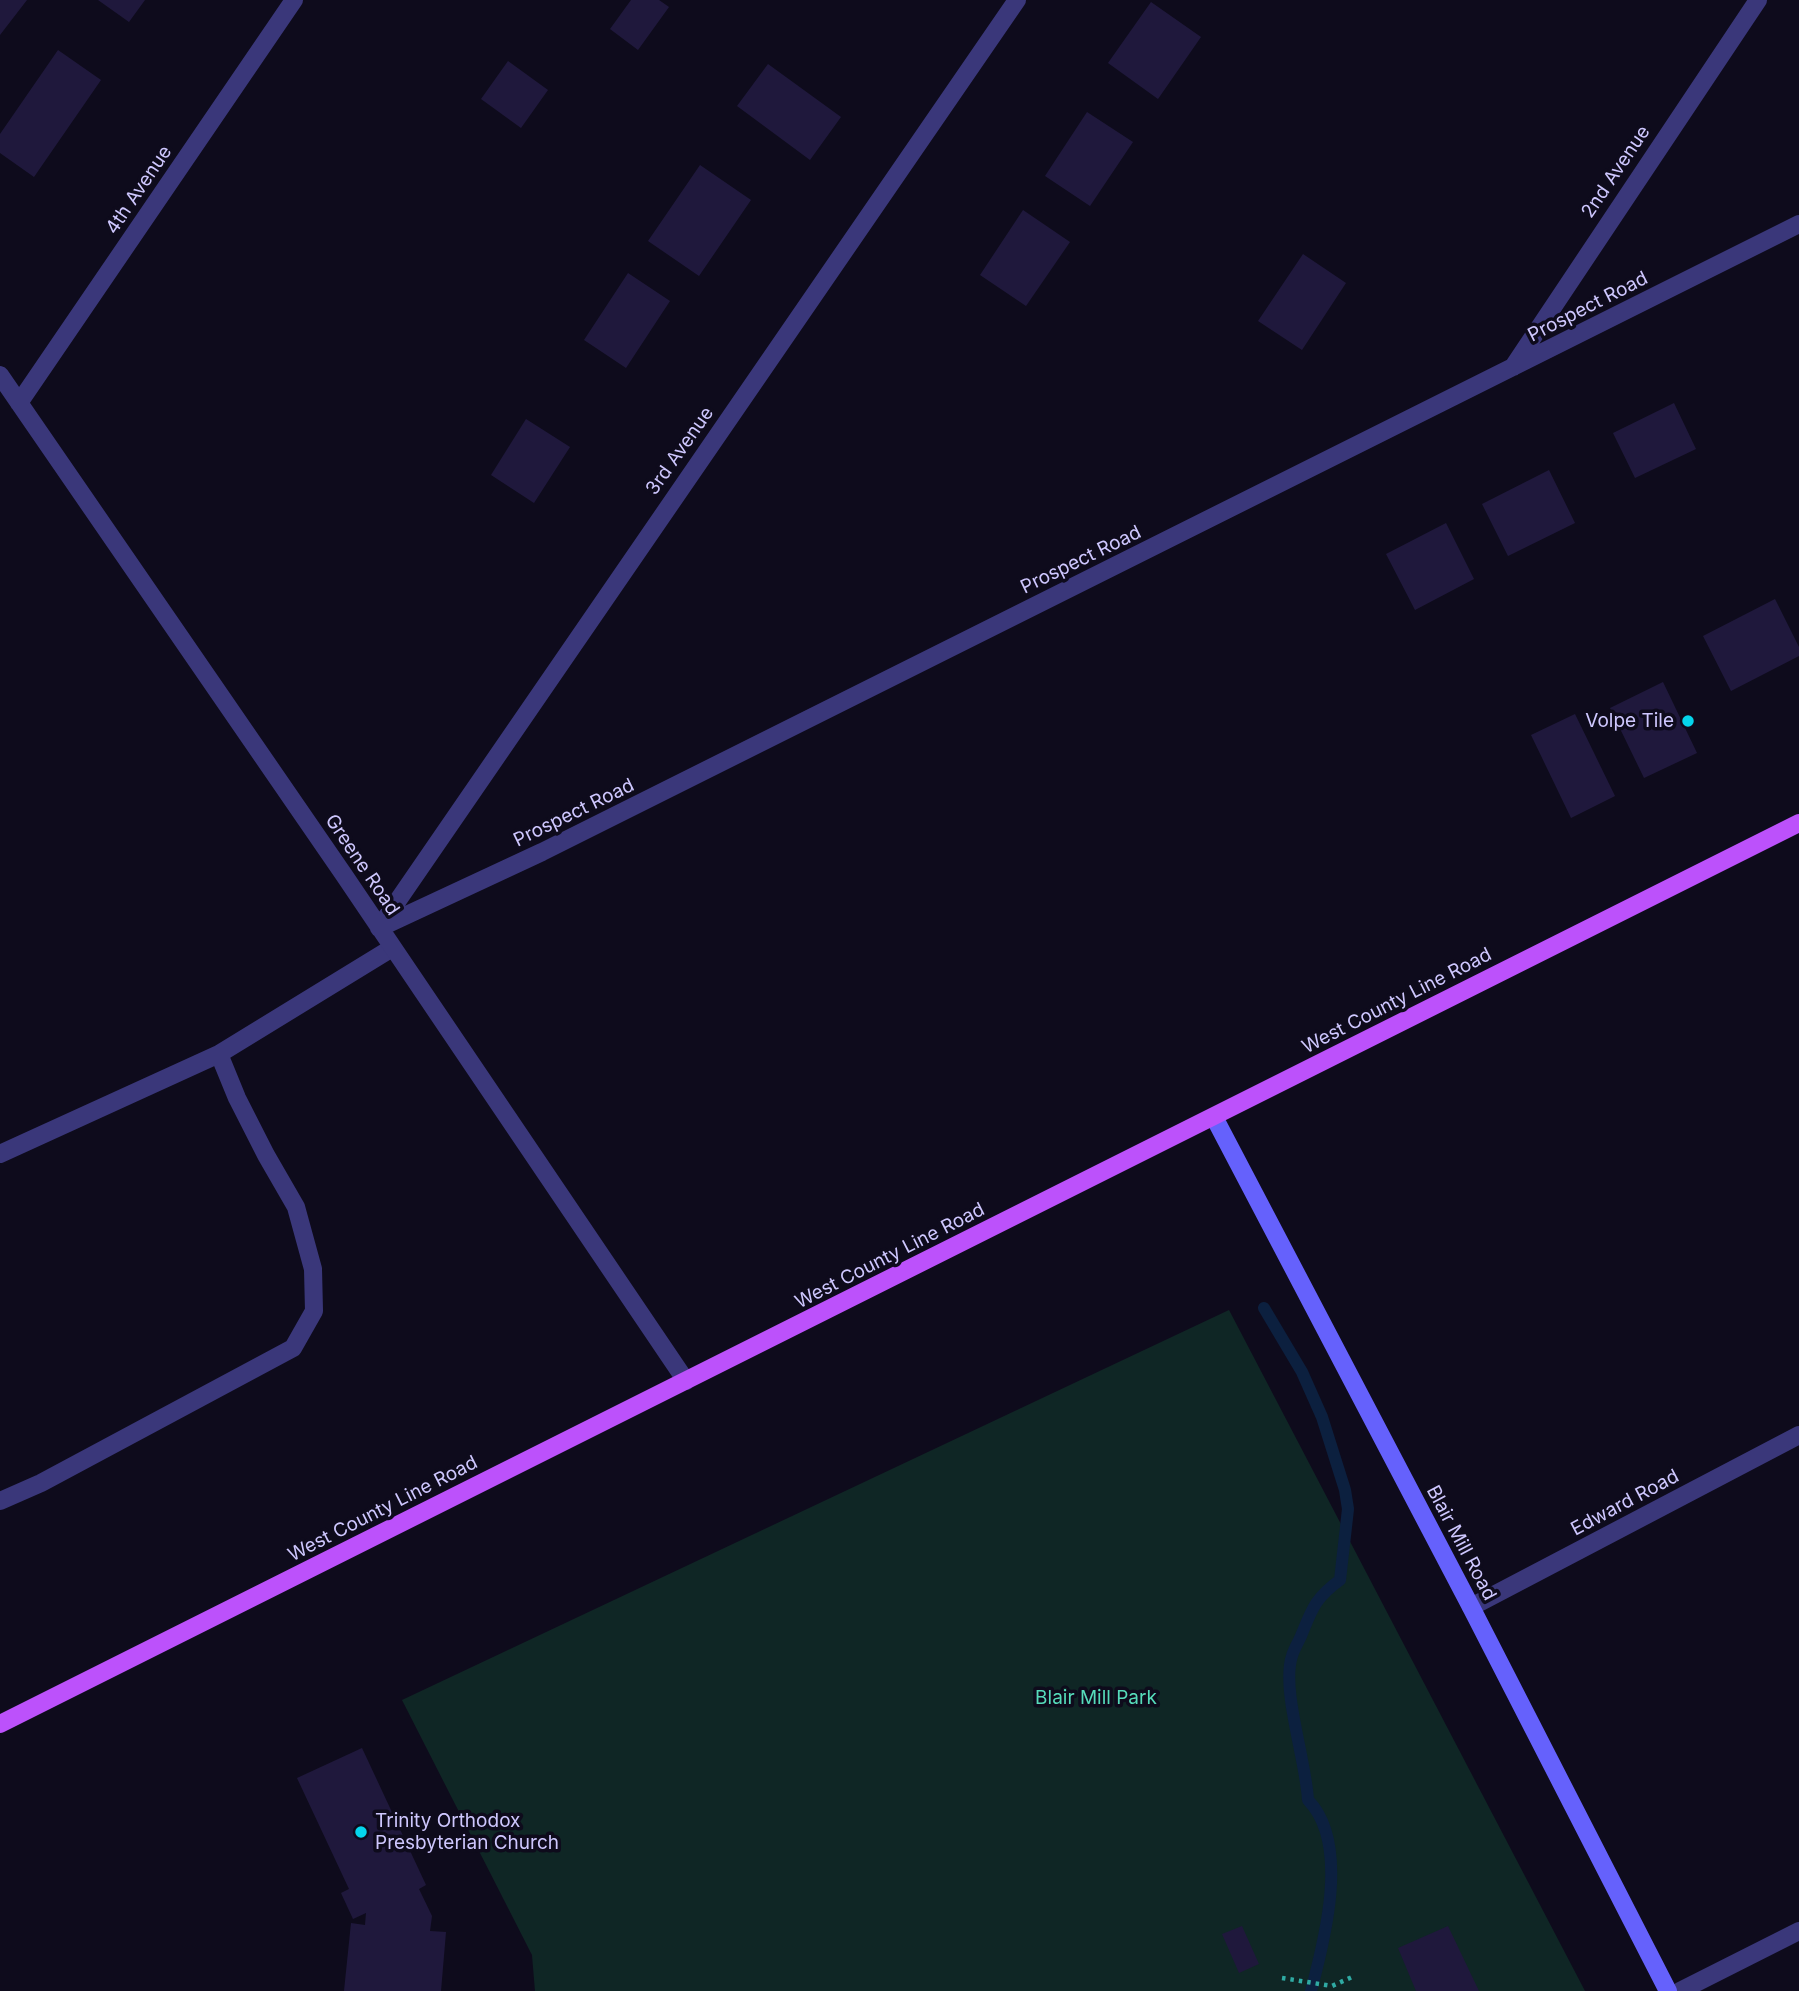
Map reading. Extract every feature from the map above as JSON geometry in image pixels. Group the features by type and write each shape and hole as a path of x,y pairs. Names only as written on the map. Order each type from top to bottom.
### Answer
{"main road":[{"name":"West County Line Road","path":"2,1720 686,1381 1799,823"},
{"name":"Blair Mill Road","path":"1214,1117 1471,1607 1668,1991"}],"street":[{"name":"4th Avenue","path":"19,403 294,0"},
{"name":"3rd Avenue","path":"379,928 1017,0"},
{"name":"2nd Avenue","path":"1512,369 1758,0"},
{"name":"Prospect Road","path":"379,928 567,840 1799,224"},
{"name":"Greene Road","path":"0,375 686,1381"},
{"path":"0,1154 219,1054 392,947"},
{"path":"0,1502 41,1483 293,1348 314,1311 313,1269 296,1207 254,1132 219,1054"},
{"name":"Edward Road","path":"1471,1607 1799,1435"},
{"path":"1680,1991 1799,1931"}],"path":[{"path":"1282,1978 1332,1986 1352,1977"}],"green space":[{"name":"Blair Mill Park","path":"1229,1310 1585,1991 535,1991 532,1955 402,1700"}],"building":[{"path":"0,0 27,0 0,35"},
{"path":"98,0 145,0 129,22"},
{"path":"631,0 659,0 669,7 638,50 610,29"},
{"path":"1151,2 1201,37 1158,99 1108,63"},
{"path":"58,50 101,80 34,177 0,153 0,134"},
{"path":"508,61 548,90 521,128 481,99"},
{"path":"768,64 841,117 810,160 737,106"},
{"path":"1087,112 1133,142 1090,206 1045,176"},
{"path":"700,165 751,200 699,276 648,241"},
{"path":"1023,210 1070,242 1026,306 980,275"},
{"path":"1303,254 1346,283 1302,350 1258,321"},
{"path":"628,273 670,301 626,368 584,340"},
{"path":"1674,403 1696,449 1635,478 1613,433"},
{"path":"526,419 570,447 534,503 491,475"},
{"path":"1549,470 1575,523 1508,556 1482,504"},
{"path":"1446,523 1474,579 1415,610 1386,554"},
{"path":"1775,599 1799,647 1799,656 1731,691 1703,636"},
{"path":"1663,682 1697,753 1644,778 1610,708"},
{"path":"1575,714 1615,796 1571,818 1531,735"},
{"name":"Trinity Orthodox Presbyterian Church","path":"362,1748 426,1885 419,1889 432,1916 430,1931 446,1932 441,1991 344,1991 351,1923 365,1925 366,1913 353,1919 341,1893 349,1889 297,1778"},
{"path":"1242,1926 1259,1964 1239,1973 1222,1934"},
{"path":"1448,1926 1479,1991 1416,1991 1398,1948"}],"waterway":[{"path":"1264,1308 1302,1372 1322,1417 1345,1490 1348,1509 1340,1580 1315,1605 1294,1651 1289,1670 1292,1706 1308,1800 1321,1818 1328,1841 1331,1866 1327,1919 1311,1991"}],"place":[{"name":"Volpe Tile","path":"1688,721"},
{"name":"Trinity Orthodox Presbyterian Church","path":"361,1832"}]}
